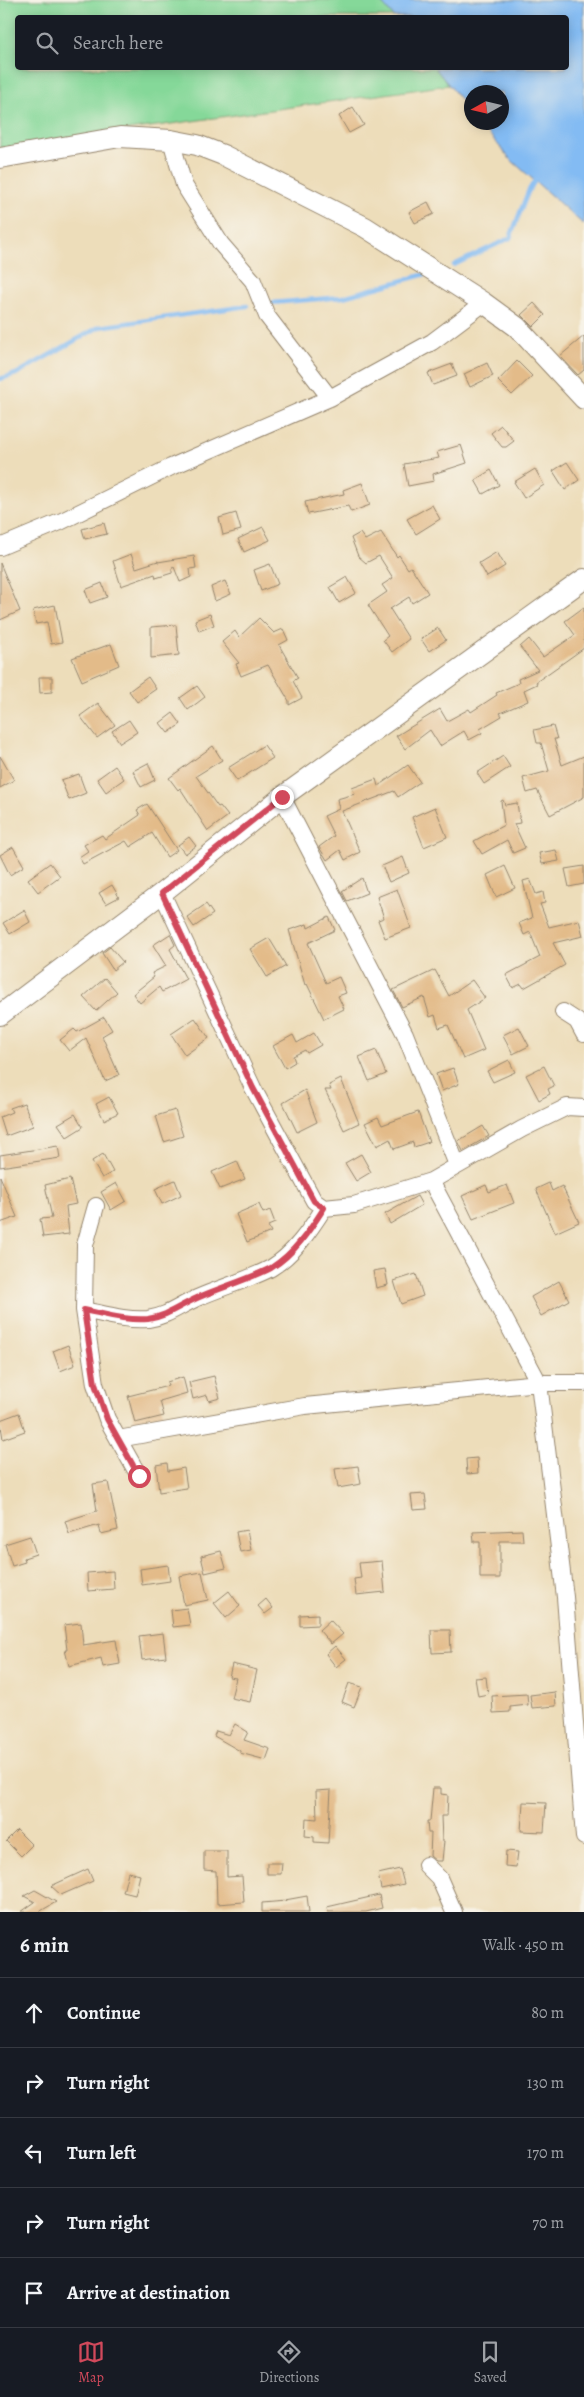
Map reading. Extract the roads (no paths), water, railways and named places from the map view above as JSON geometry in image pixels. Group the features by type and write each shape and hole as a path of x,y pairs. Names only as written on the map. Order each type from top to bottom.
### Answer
{"street":[{"path":"0,158 120,137 171,140 197,145 223,155 365,227 484,303 517,327 584,399"},
{"path":"171,140 184,185 221,244 253,281 267,316 330,398"},
{"path":"0,547 60,522 171,467 330,398 432,342 484,303"},
{"path":"0,1015 162,893 282,797 584,579"},
{"path":"282,797 405,1034 457,1164"},
{"path":"162,893 253,1088 314,1201 324,1208 354,1205 431,1181 457,1164 567,1107 584,1108"},
{"path":"563,1012 577,1021 584,1034"},
{"path":"431,1181 539,1383 565,1597 584,1837"},
{"path":"96,1206 85,1245 84,1310 95,1384 107,1419 139,1476"},
{"path":"84,1310 123,1318 148,1319 174,1312 195,1299 271,1268 290,1253 307,1234 324,1208"},
{"path":"118,1439 305,1406 539,1383 576,1383 584,1370"},
{"path":"426,1865 439,1878 454,1912"}],"water":[{"path":"379,0 584,0 584,225 510,159 486,130 509,130 509,85 464,85 464,103 437,70 569,70 569,15 392,15"}],"waterway":[{"path":"454,265 510,238 528,192 537,177"},
{"path":"271,303 343,297 426,274"},
{"path":"0,379 16,374 99,327 247,306"}]}
